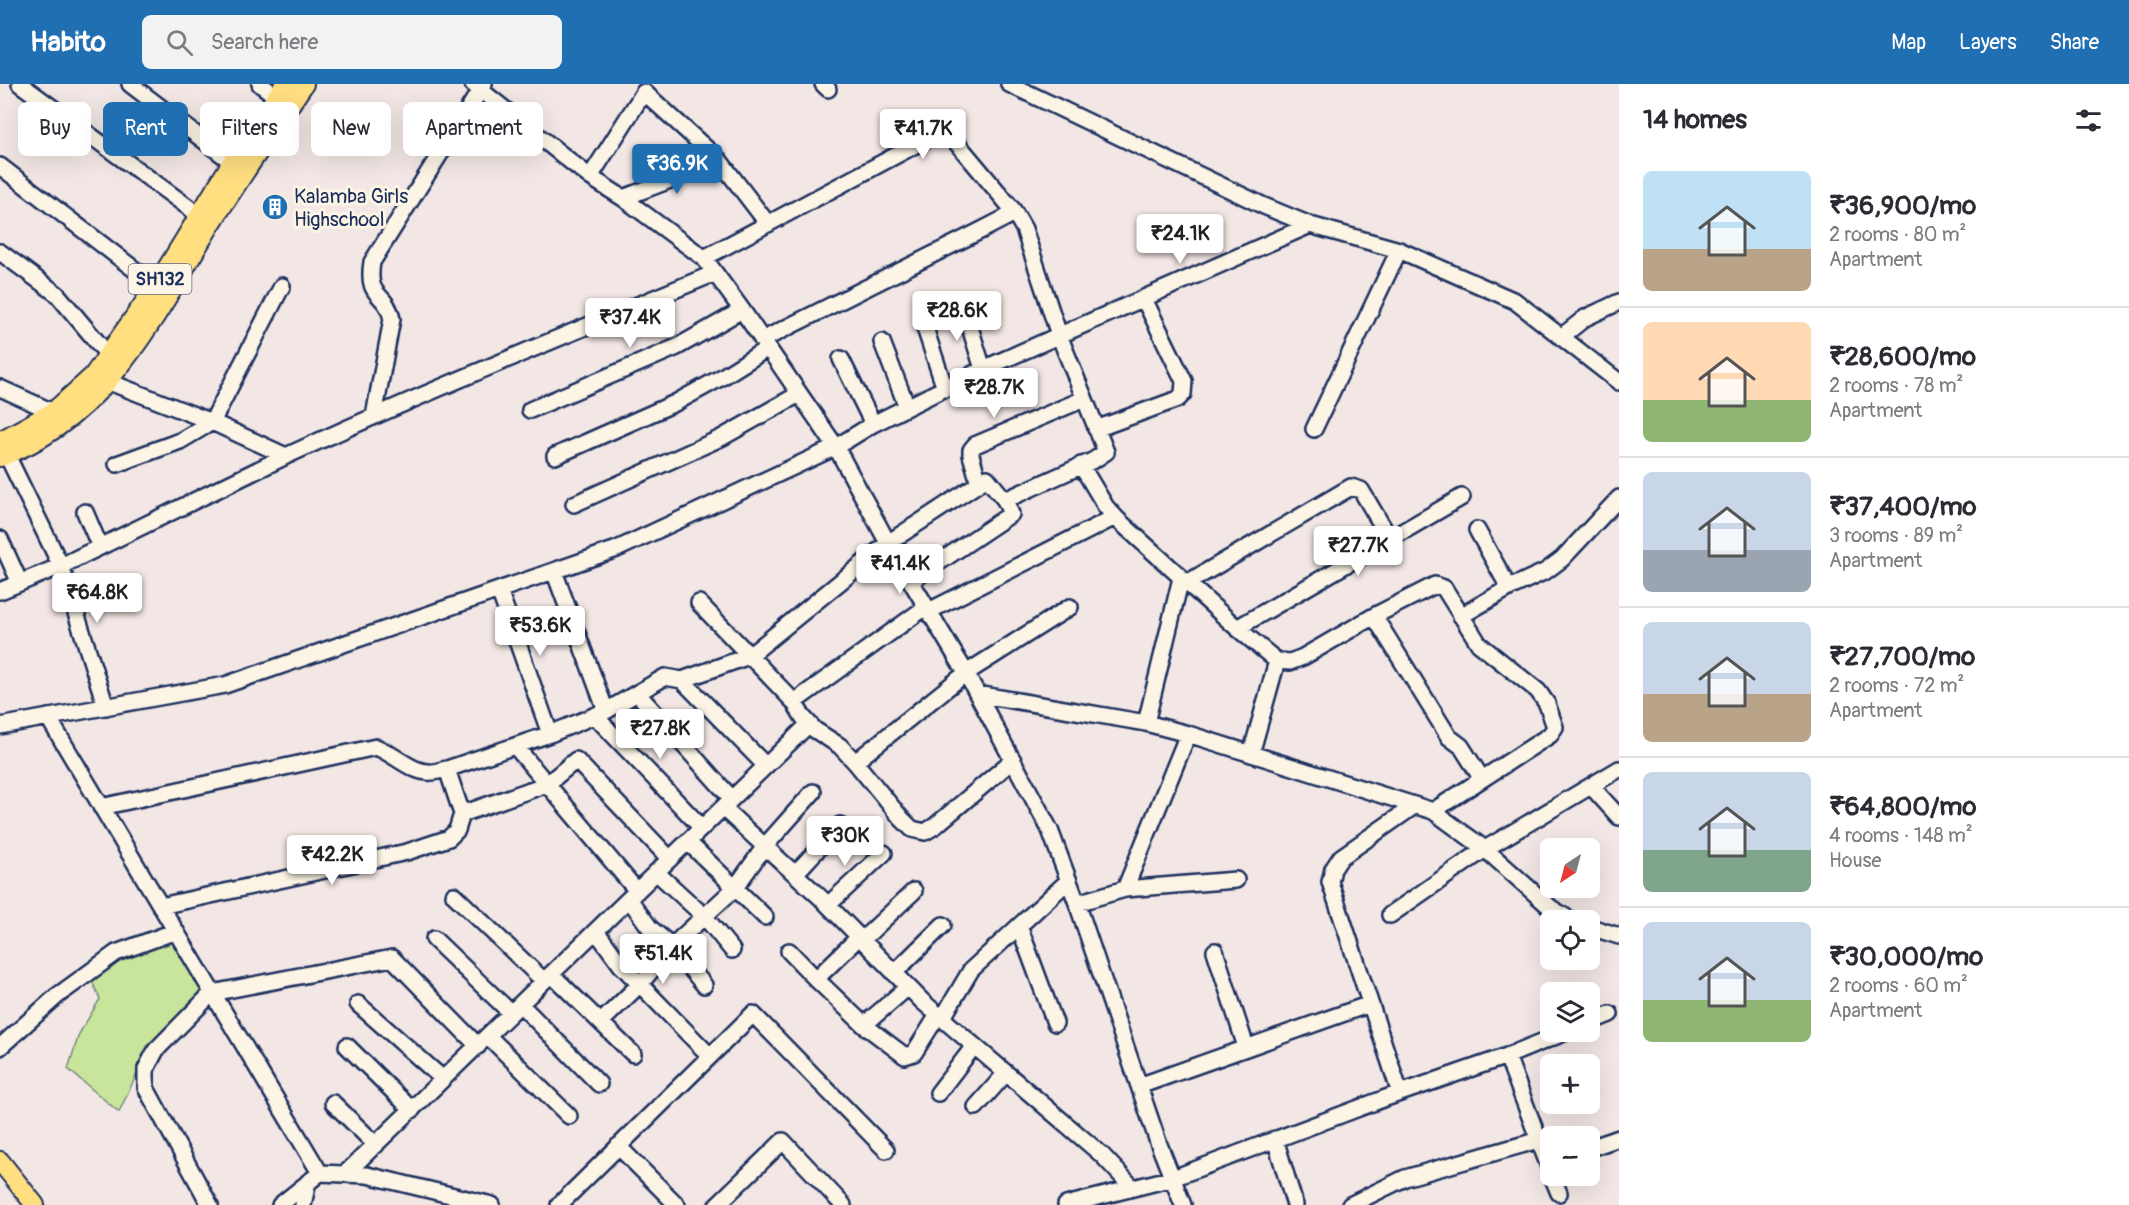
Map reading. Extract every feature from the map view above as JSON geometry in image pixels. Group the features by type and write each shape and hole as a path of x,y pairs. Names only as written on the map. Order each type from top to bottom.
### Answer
{"main road":[{"path":"2,448 61,426 88,403 100,379 173,290 212,222 304,84"},
{"name":"SH132","path":"2,448 100,379 108,355 156,286 232,162 281,90"},
{"path":"1,1165 35,1205"}],"street":[{"path":"20,84 199,215"},
{"path":"130,84 232,162"},
{"path":"260,84 281,90"},
{"path":"1009,84 1264,206 1310,225 1399,250 1515,301 1619,382"},
{"path":"374,416 392,319 390,309 372,290 369,279 372,262 479,86 590,177 704,258 836,447 888,543 966,673 1050,830 1158,1142 1183,1205"},
{"path":"590,177 642,86 720,161 768,224"},
{"path":"704,258 936,134 944,132 951,136 1013,210 1024,229 1059,335 1106,452 1005,501"},
{"path":"622,198 720,161"},
{"path":"0,166 156,286"},
{"path":"555,456 675,403 722,378 765,344 982,230 1013,210"},
{"path":"1,723 48,717 225,685 617,549 836,447 873,424 983,369 1310,225"},
{"path":"1314,429 1399,250"},
{"path":"0,252 57,294 108,355"},
{"path":"0,591 61,566 286,456 374,416 715,273"},
{"path":"117,464 180,441 212,422 282,286"},
{"path":"1096,429 1178,399 1184,394 1184,381 1144,298"},
{"path":"1561,336 1585,318 1619,302"},
{"path":"963,305 983,369"},
{"path":"530,410 676,347 742,310"},
{"path":"925,328 945,389"},
{"path":"882,342 907,407"},
{"path":"841,359 873,424"},
{"path":"100,379 212,422 286,456"},
{"path":"0,388 53,412"},
{"path":"574,504 721,438 799,394"},
{"path":"980,483 971,450 975,446 1084,399"},
{"path":"2,448 61,566 106,707"},
{"path":"1082,465 1106,507 1115,517 1184,581 1277,661 1290,662 1303,657 1374,616 1435,585 1444,588 1479,644 1538,692 1547,704 1555,727 1550,735 1433,811"},
{"path":"101,807 376,747 390,752 413,769 429,773 550,734 600,714 665,677 682,680 749,656 888,543 987,478 1005,501 1011,514 911,581"},
{"path":"1146,723 1184,581 1351,487 1361,489 1390,539"},
{"path":"1238,628 1462,497"},
{"path":"1461,616 1509,588 1546,571 1562,559 1619,498"},
{"path":"85,512 100,547"},
{"path":"794,702 927,609 1115,517"},
{"path":"1477,530 1509,588"},
{"path":"0,539 20,583"},
{"path":"554,571 600,714 702,828"},
{"path":"499,590 550,734"},
{"path":"699,603 794,702 809,724 840,746 912,829 925,832 935,826 1013,760"},
{"path":"855,762 966,673 1070,607"},
{"path":"1374,616 1449,737 1461,746 1482,778"},
{"path":"1251,754 1277,661"},
{"path":"682,680 766,766"},
{"path":"637,693 727,804 765,846 828,905 940,1017 1102,1155 1133,1188"},
{"path":"977,694 1146,723 1433,811 1485,849 1554,910"},
{"path":"48,717 212,993 314,1178"},
{"path":"346,1173 809,724"},
{"path":"1125,889 1188,734"},
{"path":"515,746 633,895 650,928 672,946 704,985"},
{"path":"462,814 547,784 576,760 670,859"},
{"path":"161,906 407,852 448,838 457,830 462,814 447,769"},
{"path":"1390,915 1485,849 1619,769"},
{"path":"1591,786 1619,817"},
{"path":"601,1022 640,984 672,946 735,888 765,846 813,792"},
{"path":"1400,1093 1330,882 1333,869 1341,857 1414,806"},
{"path":"795,874 840,825"},
{"path":"688,842 765,918"},
{"path":"828,905 884,853"},
{"path":"656,872 705,917 732,950"},
{"path":"1077,903 1125,889 1236,880"},
{"path":"789,951 864,1025 904,1056 914,1053 971,970 1068,882"},
{"path":"816,979 914,891"},
{"path":"454,895 601,1022 633,1054"},
{"path":"894,973 943,925"},
{"path":"1019,926 1055,1023"},
{"path":"1600,930 1619,936"},
{"path":"0,1047 57,996 116,953 176,931"},
{"path":"596,931 621,965 710,1056"},
{"path":"434,939 599,1084"},
{"path":"1215,951 1246,1047"},
{"path":"210,1205 146,1088 146,1069 156,1050 212,993 392,958 569,1116"},
{"path":"864,1025 908,987"},
{"path":"357,1004 443,1079"},
{"path":"1139,1086 1370,1004"},
{"path":"559,1205 753,1014 886,1150"},
{"path":"1600,1018 1610,1014"},
{"path":"1066,1205 1173,1178 1541,1042"},
{"path":"347,1046 412,1110"},
{"path":"938,1093 974,1046"},
{"path":"1350,1205 1405,1178 1539,1140 1507,1056"},
{"path":"976,1107 1006,1073"},
{"path":"333,1102 376,1145"},
{"path":"1600,1145 1619,1138"},
{"path":"1275,1139 1295,1205"},
{"path":"717,1205 783,1141 843,1205"},
{"path":"618,1146 677,1205"},
{"path":"280,1205 314,1178 346,1173 367,1175 470,1202 492,1205"},
{"path":"303,1205 314,1178"},
{"path":"1557,1186 1559,1193"}],"green space":[{"path":"174,940 204,994 158,1036 139,1069 119,1112 68,1069 79,1034 100,999 91,979 118,959"}],"place":[{"name":"Kalamba Girls Highschool","path":"275,207"}]}
